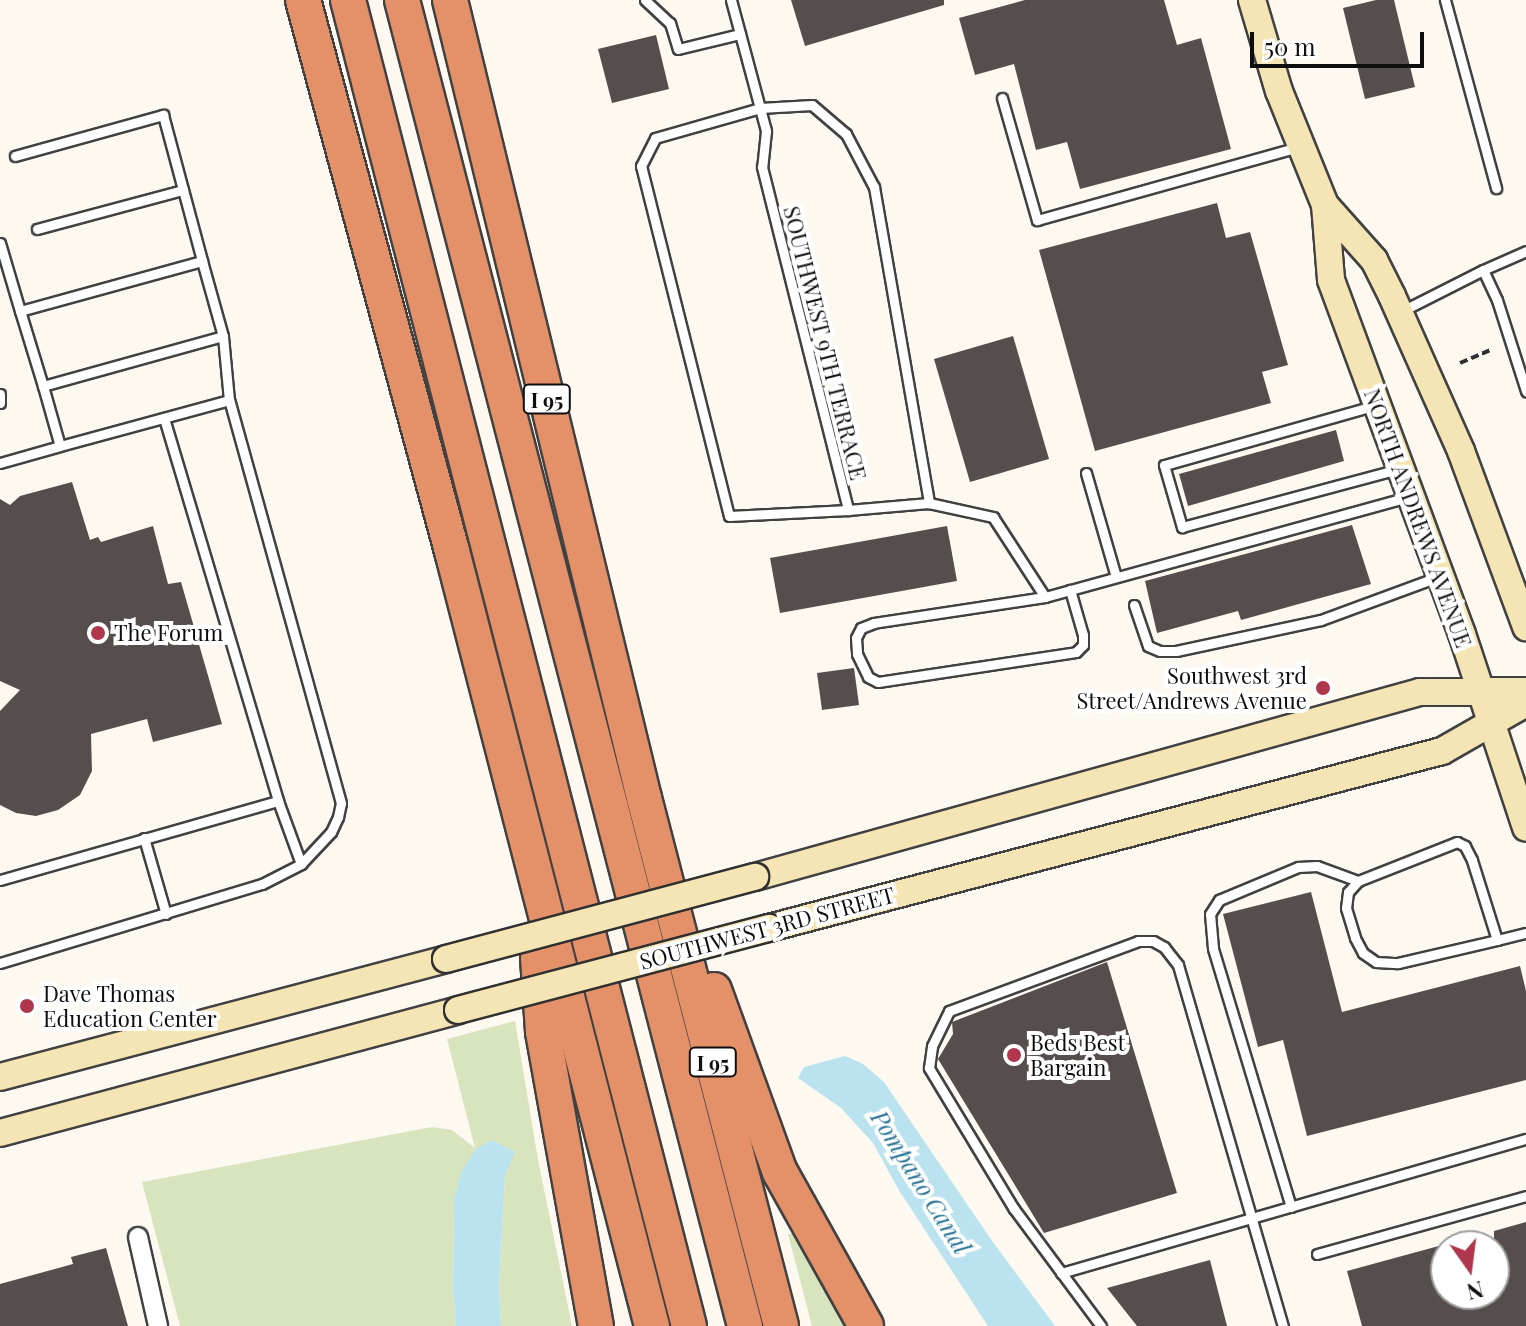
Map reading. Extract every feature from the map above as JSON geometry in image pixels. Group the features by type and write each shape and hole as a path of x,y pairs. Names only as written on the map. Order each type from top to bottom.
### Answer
{"highway":[{"path":"303,0 652,1326"},
{"path":"348,0 689,1326"},
{"path":"402,0 745,1326"},
{"name":"I 95","path":"450,0 644,798 781,1326"},
{"path":"644,798 767,1142 812,1235 866,1326"},
{"path":"530,854 543,1032 596,1326"}],"street":[{"name":"NORTH ANDREWS AVENUE","path":"1252,0 1279,91 1325,205 1331,280 1440,575 1526,828"},
{"name":"NORTH ANDREWS AVENUE","path":"1325,205 1374,260 1399,312 1461,451 1526,627"},
{"path":"0,1077 755,877 1420,692 1526,691"},
{"name":"SOUTHWEST 3RD STREET","path":"0,1133 1442,751 1526,703"},
{"path":"138,1237 158,1326"}],"lane":[{"path":"645,0 670,23 678,49 740,34"},
{"name":"SOUTHWEST 9TH TERRACE","path":"731,0 766,131 762,167 848,510 929,503 993,517 1045,597"},
{"path":"1445,0 1496,188"},
{"path":"1002,98 1037,220 1301,146"},
{"path":"848,510 729,516 641,166 655,138 760,108 812,105 846,134 874,187 929,503"},
{"path":"0,963 262,884 301,864 331,832 341,803 229,400 223,336 163,115 15,156"},
{"path":"37,229 183,190"},
{"path":"0,243 60,446"},
{"path":"1399,312 1526,251"},
{"path":"20,311 202,261"},
{"path":"1483,270 1497,300 1526,391"},
{"path":"43,386 223,336"},
{"path":"0,394 0,403"},
{"path":"0,463 229,400"},
{"path":"1377,406 1164,465 1182,527 1400,468"},
{"path":"164,418 278,801 301,864"},
{"path":"1086,473 1116,577"},
{"path":"1070,590 1083,645 1076,652 878,682 868,677 857,654 856,638 861,628 874,623 1045,597 1116,577 1410,496"},
{"path":"1134,605 1148,646 1160,651 1176,651 1321,620 1440,575"},
{"path":"0,880 278,801"},
{"path":"144,838 166,914"},
{"path":"1497,940 1472,860 1465,846 1457,842 1358,881 1348,892 1346,908 1363,953 1376,962 1398,963 1497,940 1526,933"},
{"path":"1291,1207 1213,948 1210,914 1219,900 1298,867 1317,866 1358,881"},
{"path":"1101,1326 1014,1209 929,1068 932,1046 949,1011 1138,941 1153,941 1164,947 1178,965 1283,1326"},
{"path":"1061,1273 1526,1139"},
{"path":"1317,1254 1526,1196"}],"path":[{"path":"1460,363 1491,350"}],"green space":[{"path":"515,1021 538,1160 572,1326 501,1326 499,1286 505,1175 514,1152 454,1201 453,1289 456,1326 180,1326 142,1182 432,1127 452,1130 475,1148 447,1039"},
{"path":"794,1233 848,1326 812,1326 788,1234"}],"water":[{"name":"Pompano Canal","path":"845,1056 863,1064 884,1082 990,1238 1055,1326 988,1326 900,1192 873,1143 841,1108 798,1078 804,1067"},
{"path":"492,1140 515,1152 505,1176 499,1286 501,1326 456,1326 453,1289 454,1201 461,1172 476,1149"}],"building":[{"path":"791,0 944,0 944,5 805,46"},
{"path":"1025,0 1164,0 1177,45 1201,38 1231,149 1080,189 1067,142 1036,150 1014,64 975,75 959,18"},
{"path":"1376,0 1394,0 1415,87 1365,99 1343,8"},
{"path":"656,35 669,89 612,103 598,49"},
{"path":"1217,203 1226,238 1250,232 1288,365 1262,372 1271,403 1095,451 1039,250"},
{"path":"1013,336 1049,459 970,482 934,359"},
{"path":"1336,430 1344,461 1188,506 1179,474"},
{"name":"The Forum","path":"72,482 90,540 98,537 101,542 153,526 168,584 181,582 222,724 153,742 147,719 91,734 92,771 80,795 58,810 36,816 16,813 0,805 0,711 20,690 0,681 0,499 10,505 20,496"},
{"path":"1352,525 1371,584 1241,620 1238,611 1157,633 1145,581"},
{"path":"947,526 957,581 780,613 770,558"},
{"path":"854,668 859,705 822,710 817,673"},
{"path":"1311,892 1342,1012 1520,966 1526,991 1526,1080 1307,1136 1283,1040 1258,1047 1223,914"},
{"path":"1107,962 1177,1193 1044,1233 938,1059 953,1034 952,1022"},
{"path":"1526,1222 1526,1326 1362,1326 1347,1271 1430,1248 1430,1310 1510,1310 1510,1230 1498,1230"},
{"path":"106,1248 128,1326 0,1326 0,1284 73,1264 71,1257"},
{"path":"1210,1260 1227,1326 1137,1326 1107,1288"}],"place":[{"name":"The Forum","path":"98,633"},
{"name":"Southwest 3rd Street/Andrews Avenue","path":"1323,688"},
{"name":"Dave Thomas Education Center","path":"27,1006"},
{"name":"Beds Best Bargain","path":"1014,1055"}]}
